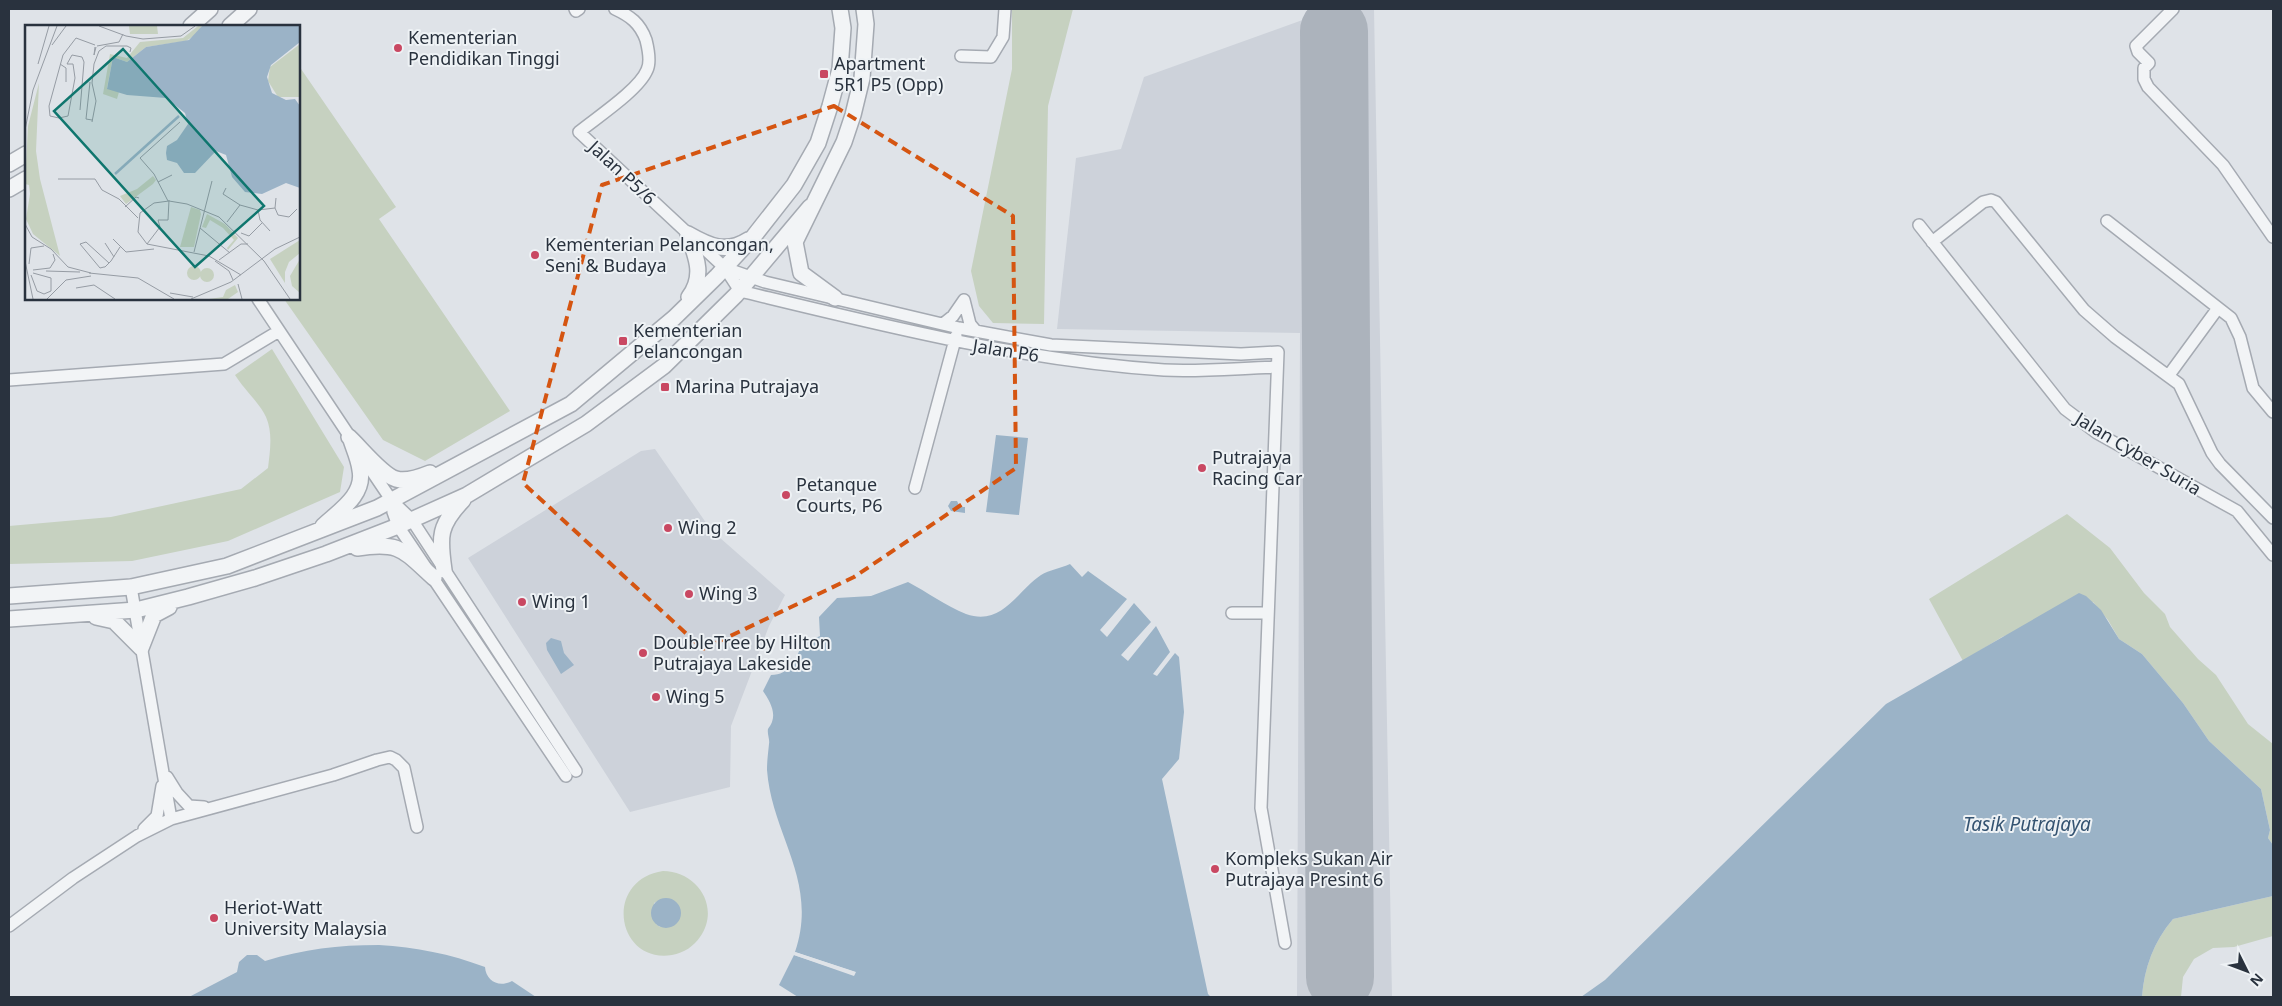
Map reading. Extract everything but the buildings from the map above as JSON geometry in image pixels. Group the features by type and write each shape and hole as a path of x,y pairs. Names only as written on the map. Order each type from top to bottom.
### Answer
{"street":[{"path":"191,25 210,9 228,25"},
{"path":"230,25 248,9"},
{"path":"575,9 576,11 579,9"},
{"name":"Jalan P5/6","path":"615,9 633,17 644,33 648,49 647,70 631,90 579,132 725,268"},
{"path":"9,596 131,587 226,566 315,533 392,501 484,453 571,404 674,318 725,268 754,236 794,185 818,143 840,69 843,28 840,9"},
{"path":"835,298 801,273 795,242 810,207 844,142 853,115 862,78 866,24 864,9"},
{"path":"961,56 991,57 1003,37 1005,9"},
{"path":"2173,9 2136,46 2138,52 2149,63 2144,68 2144,79 2148,87 2224,165 2273,238"},
{"path":"9,164 25,155"},
{"path":"9,183 25,175"},
{"path":"9,190 25,180"},
{"path":"1932,242 1983,202 1991,200 1996,202 2084,310 2115,337 2180,384 2220,464 2273,518"},
{"path":"9,619 136,610 188,597 256,578 326,554 398,526 467,495 586,424 664,366 740,291 810,207"},
{"path":"2107,222 2231,318 2240,337 2253,388 2273,412"},
{"name":"Jalan Cyber Suria","path":"1919,225 2065,409 2097,433 2237,511 2273,555"},
{"path":"688,234 711,247 725,248 740,245 754,236"},
{"path":"674,318 695,289 699,278 698,261 688,234"},
{"path":"725,268 740,291"},
{"name":"Jalan P6","path":"725,268 751,278 958,328 1051,345 1241,354 1278,352 1278,367 1166,370 1060,360 954,342 740,291"},
{"path":"259,300 392,501 412,520 439,574"},
{"path":"943,324 953,316 964,300 967,316 975,330"},
{"path":"2169,375 2218,308"},
{"path":"915,488 958,328"},
{"path":"9,380 224,364 280,331"},
{"path":"1278,367 1260,808 1285,943"},
{"path":"350,436 387,474 396,479 406,480 421,476 484,453"},
{"path":"315,533 352,500 358,487 361,471 350,436"},
{"path":"439,574 440,536 443,523 467,495"},
{"path":"392,501 393,512 398,526 439,574 571,773"},
{"path":"2247,522 2262,507"},
{"path":"326,554 375,545 392,545 439,574"},
{"path":"131,587 171,819"},
{"path":"141,648 154,615 188,597"},
{"path":"1232,613 1268,613"},
{"path":"86,614 114,621 141,648"},
{"path":"9,926 73,878 137,836 171,819 390,758 396,760 404,768 417,827"},
{"path":"164,771 177,793 189,806 214,808"},
{"path":"137,836 157,816 164,771"}],"highlighted area":[{"path":"834,106 1013,216 1016,468 854,577 703,649 523,483 602,185"}],"shaded area":[{"path":"1333,9 1374,9 1392,997 1297,997 1300,333 1057,329 1076,158 1121,149 1144,77"},
{"name":"DoubleTree by Hilton Putrajaya Lakeside","path":"655,449 711,530 785,595 769,626 731,726 730,787 630,812 468,558 641,451"}],"green space":[{"path":"1012,9 1073,9 1048,106 1044,324 993,323 979,306 971,271 1012,69"},
{"path":"300,67 396,207 379,219 510,411 425,461 383,440 285,300 300,300"},
{"path":"272,349 344,467 340,492 228,541 132,561 9,564 9,526 111,517 241,489 268,468 270,429 266,417 235,375"},
{"path":"2067,514 2110,548 2144,593 2165,614 2170,627 2198,659 2216,675 2248,724 2273,744 2273,845 2268,838 2270,830 2261,789 2209,741 2183,703 2142,654 2119,639 2108,620 2093,602 2002,637 1963,661 1929,599"},
{"path":"663,871 675,873 686,877 702,893 708,914 706,926 698,940 681,953 672,955 653,954 639,947 629,935 624,920 625,904 631,889 644,878","holes":["662,899 675,902 680,910 660,927 656,924 654,903"]},
{"path":"2273,896 2273,936 2234,947 2213,948 2194,959 2183,977 2181,997 2142,997 2151,955 2160,936 2173,919"}],"water":[{"path":"996,435 1028,438 1019,515 986,512"},
{"path":"951,501 957,501 960,507 965,507 965,513 951,511 948,506"},
{"path":"1070,564 1082,577 1088,571 1127,599 1100,630 1107,637 1134,603 1151,622 1121,655 1128,661 1156,626 1170,652 1153,674 1157,676 1175,653 1179,657 1184,712 1179,759 1162,779 1208,994 1211,997 798,997 779,985 794,955 854,975 855,972 795,952 801,927 801,903 798,881 777,816 767,770 768,729 772,722 773,714 770,702 763,691 771,675 788,669 795,660 802,644 820,636 819,617 837,598 871,596 908,582 966,614 979,617 990,616 1008,605 1041,575"},
{"name":"Tasik Putrajaya","path":"2079,593 2086,596 2101,610 2119,639 2142,654 2183,703 2209,741 2261,789 2270,830 2268,838 2273,845 2273,896 2173,919 2160,936 2151,955 2142,997 1581,997 1605,980 1886,704"},
{"path":"551,638 561,641 564,653 574,665 561,674 547,650 546,643"},
{"path":"666,898 672,899 680,907 680,919 672,927 666,928 660,927 652,919 651,913 652,907 660,899"},
{"path":"379,945 406,947 472,962 485,967 488,976 494,982 502,984 512,981 536,997 189,997 237,972 239,962 247,955 257,955 265,961 294,953 321,949"}],"pier":[{"path":"795,952 856,972 854,976 794,955"}],"runway":[{"path":"1334,31 1340,977"}],"place":[{"name":"Kementerian Pendidikan Tinggi","path":"398,48"},
{"name":"Apartment 5R1 P5 (Opp)","path":"824,74"},
{"name":"Kementerian Pelancongan, Seni & Budaya","path":"535,255"},
{"name":"Kementerian Pelancongan","path":"623,341"},
{"name":"Marina Putrajaya","path":"665,387"},
{"name":"Putrajaya Racing Car","path":"1202,468"},
{"name":"Petanque Courts, P6","path":"786,495"},
{"name":"Wing 2","path":"668,528"},
{"name":"Wing 3","path":"689,594"},
{"name":"Wing 1","path":"522,602"},
{"name":"DoubleTree by Hilton Putrajaya Lakeside","path":"643,653"},
{"name":"Wing 5","path":"656,697"},
{"name":"Kompleks Sukan Air Putrajaya Presint 6","path":"1215,869"},
{"name":"Heriot-Watt University Malaysia","path":"214,918"}]}
